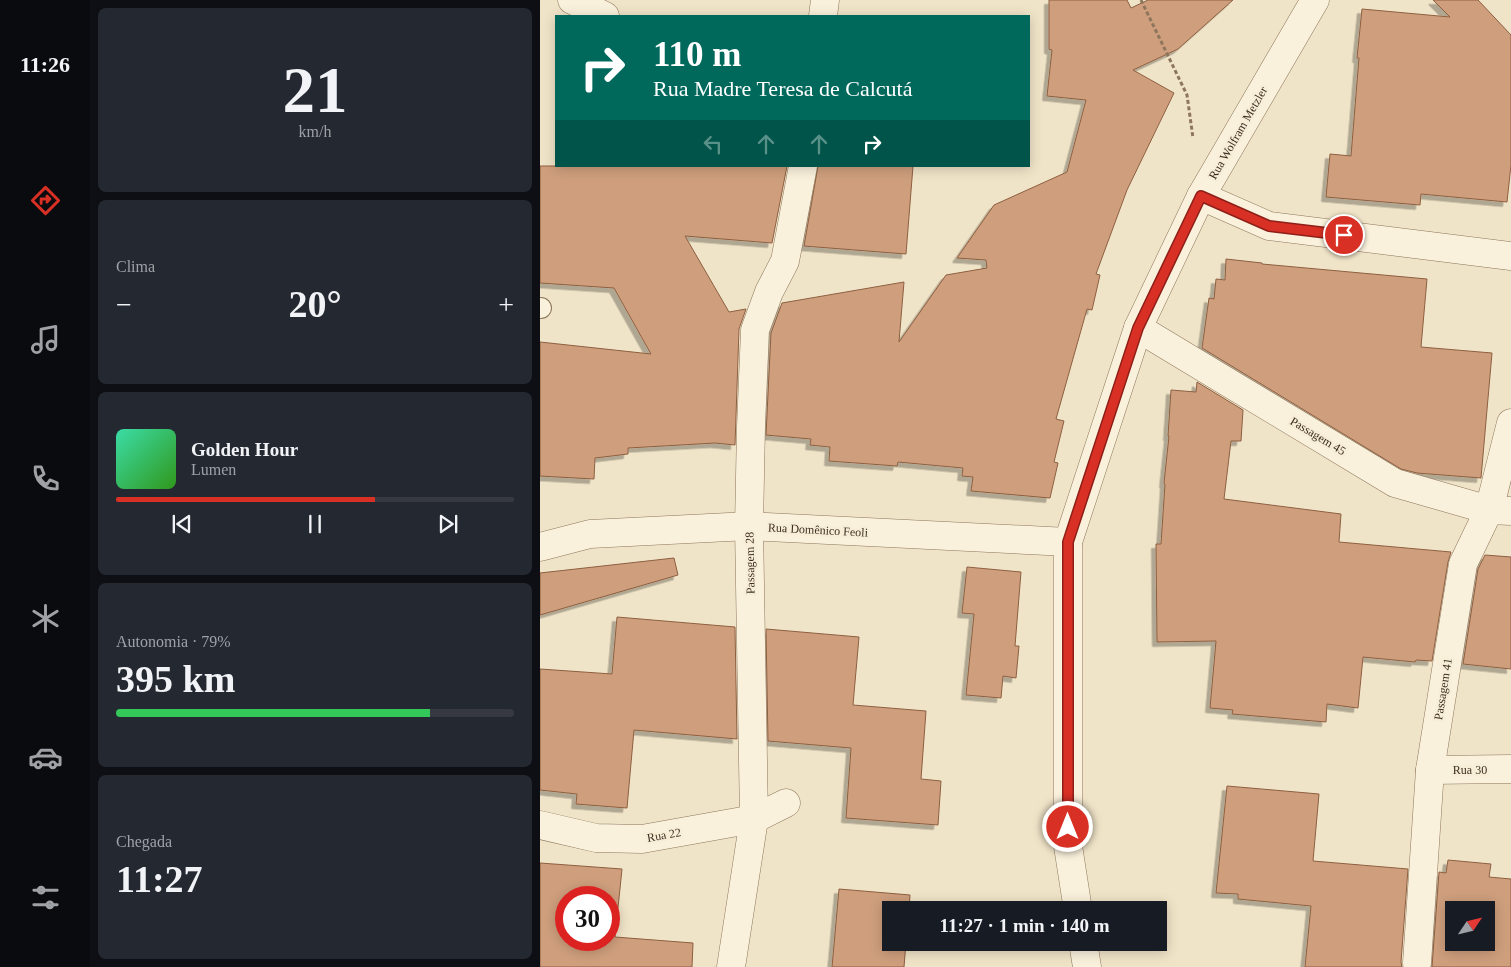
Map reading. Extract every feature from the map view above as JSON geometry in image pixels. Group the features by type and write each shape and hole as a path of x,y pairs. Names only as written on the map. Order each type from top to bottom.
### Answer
{"street":[{"path":"572,0 603,15"},
{"path":"823,15 825,0"},
{"name":"Rua Wolfram Metzler","path":"1077,901 1068,846 1068,542 1138,328 1201,196 1315,0"},
{"name":"Passagem 28","path":"731,967 754,819 749,526 755,330 769,292 786,261 803,167"},
{"path":"1201,196 1269,226 1511,256"},
{"name":"Passagem 45","path":"1138,328 1395,482 1500,511"},
{"name":"Passagem 41","path":"1417,963 1430,770 1463,564 1500,511 1511,423"},
{"name":"Rua Domênico Feoli","path":"540,548 590,534 749,526 1068,542"},
{"name":"Rua 30","path":"1430,770 1511,769"},
{"name":"Rua 22","path":"540,825 596,838 642,839 754,819 786,803"},
{"path":"1084,951 1087,967"}],"path":[{"path":"1141,0 1188,96 1194,141"}],"building":[{"path":"1049,0 1127,0 1131,8 1148,0 1233,0 1178,49 1133,70 1174,93 1127,190 1096,274 1100,275 1092,310 1087,309 1056,419 1064,421 1054,462 1058,463 1050,498 971,491 973,477 962,476 963,468 898,462 897,466 829,461 830,447 810,445 811,439 766,435 771,333 782,303 904,282 899,342 946,275 987,268 986,260 957,258 994,205 1067,172 1086,100 1047,96 1052,50 1049,49"},
{"path":"1433,0 1478,0 1511,35 1511,165 1507,202 1421,194 1420,205 1326,197 1330,154 1351,156 1362,9 1450,17"},
{"path":"540,166 787,167 772,243 685,236 729,312 746,309 739,329 735,445 715,443 628,448 628,454 595,458 594,479 540,476 540,342 651,354 614,288 540,283"},
{"path":"818,167 913,167 906,254 804,246"},
{"path":"1226,259 1427,279 1421,347 1492,353 1481,478 1417,473 1401,469 1202,348 1209,298 1214,299 1216,279 1225,280"},
{"path":"1197,382 1243,410 1241,441 1231,441 1224,499 1341,514 1339,542 1451,552 1432,661 1416,660 1415,662 1363,657 1358,708 1327,704 1326,722 1232,714 1233,710 1210,708 1216,641 1157,642 1156,544 1161,544 1171,390 1196,392"},
{"path":"1485,555 1511,557 1511,669 1463,664 1478,569"},
{"path":"674,558 678,575 540,615 540,573"},
{"path":"967,567 1021,572 1015,646 1019,646 1016,678 1003,676 1001,698 966,695 974,614 962,613"},
{"path":"617,617 735,627 737,739 634,730 627,808 576,804 577,794 540,790 540,669 612,674"},
{"path":"766,629 859,637 853,705 926,711 921,779 941,781 938,825 846,818 851,748 768,741"},
{"path":"1227,786 1319,794 1313,861 1408,869 1402,967 1305,967 1311,906 1238,899 1238,894 1216,893"},
{"path":"1448,860 1491,864 1489,877 1511,879 1511,967 1432,967 1439,872 1446,873"},
{"path":"540,863 622,869 620,888 620,886 555,886 555,951 620,951 620,937 693,943 692,967 540,967"},
{"path":"839,889 910,895 910,901 882,901 882,951 905,951 904,967 832,967"}],"route":[{"path":"1068,827 1068,542 1138,328 1201,196 1269,226 1344,235"}]}
